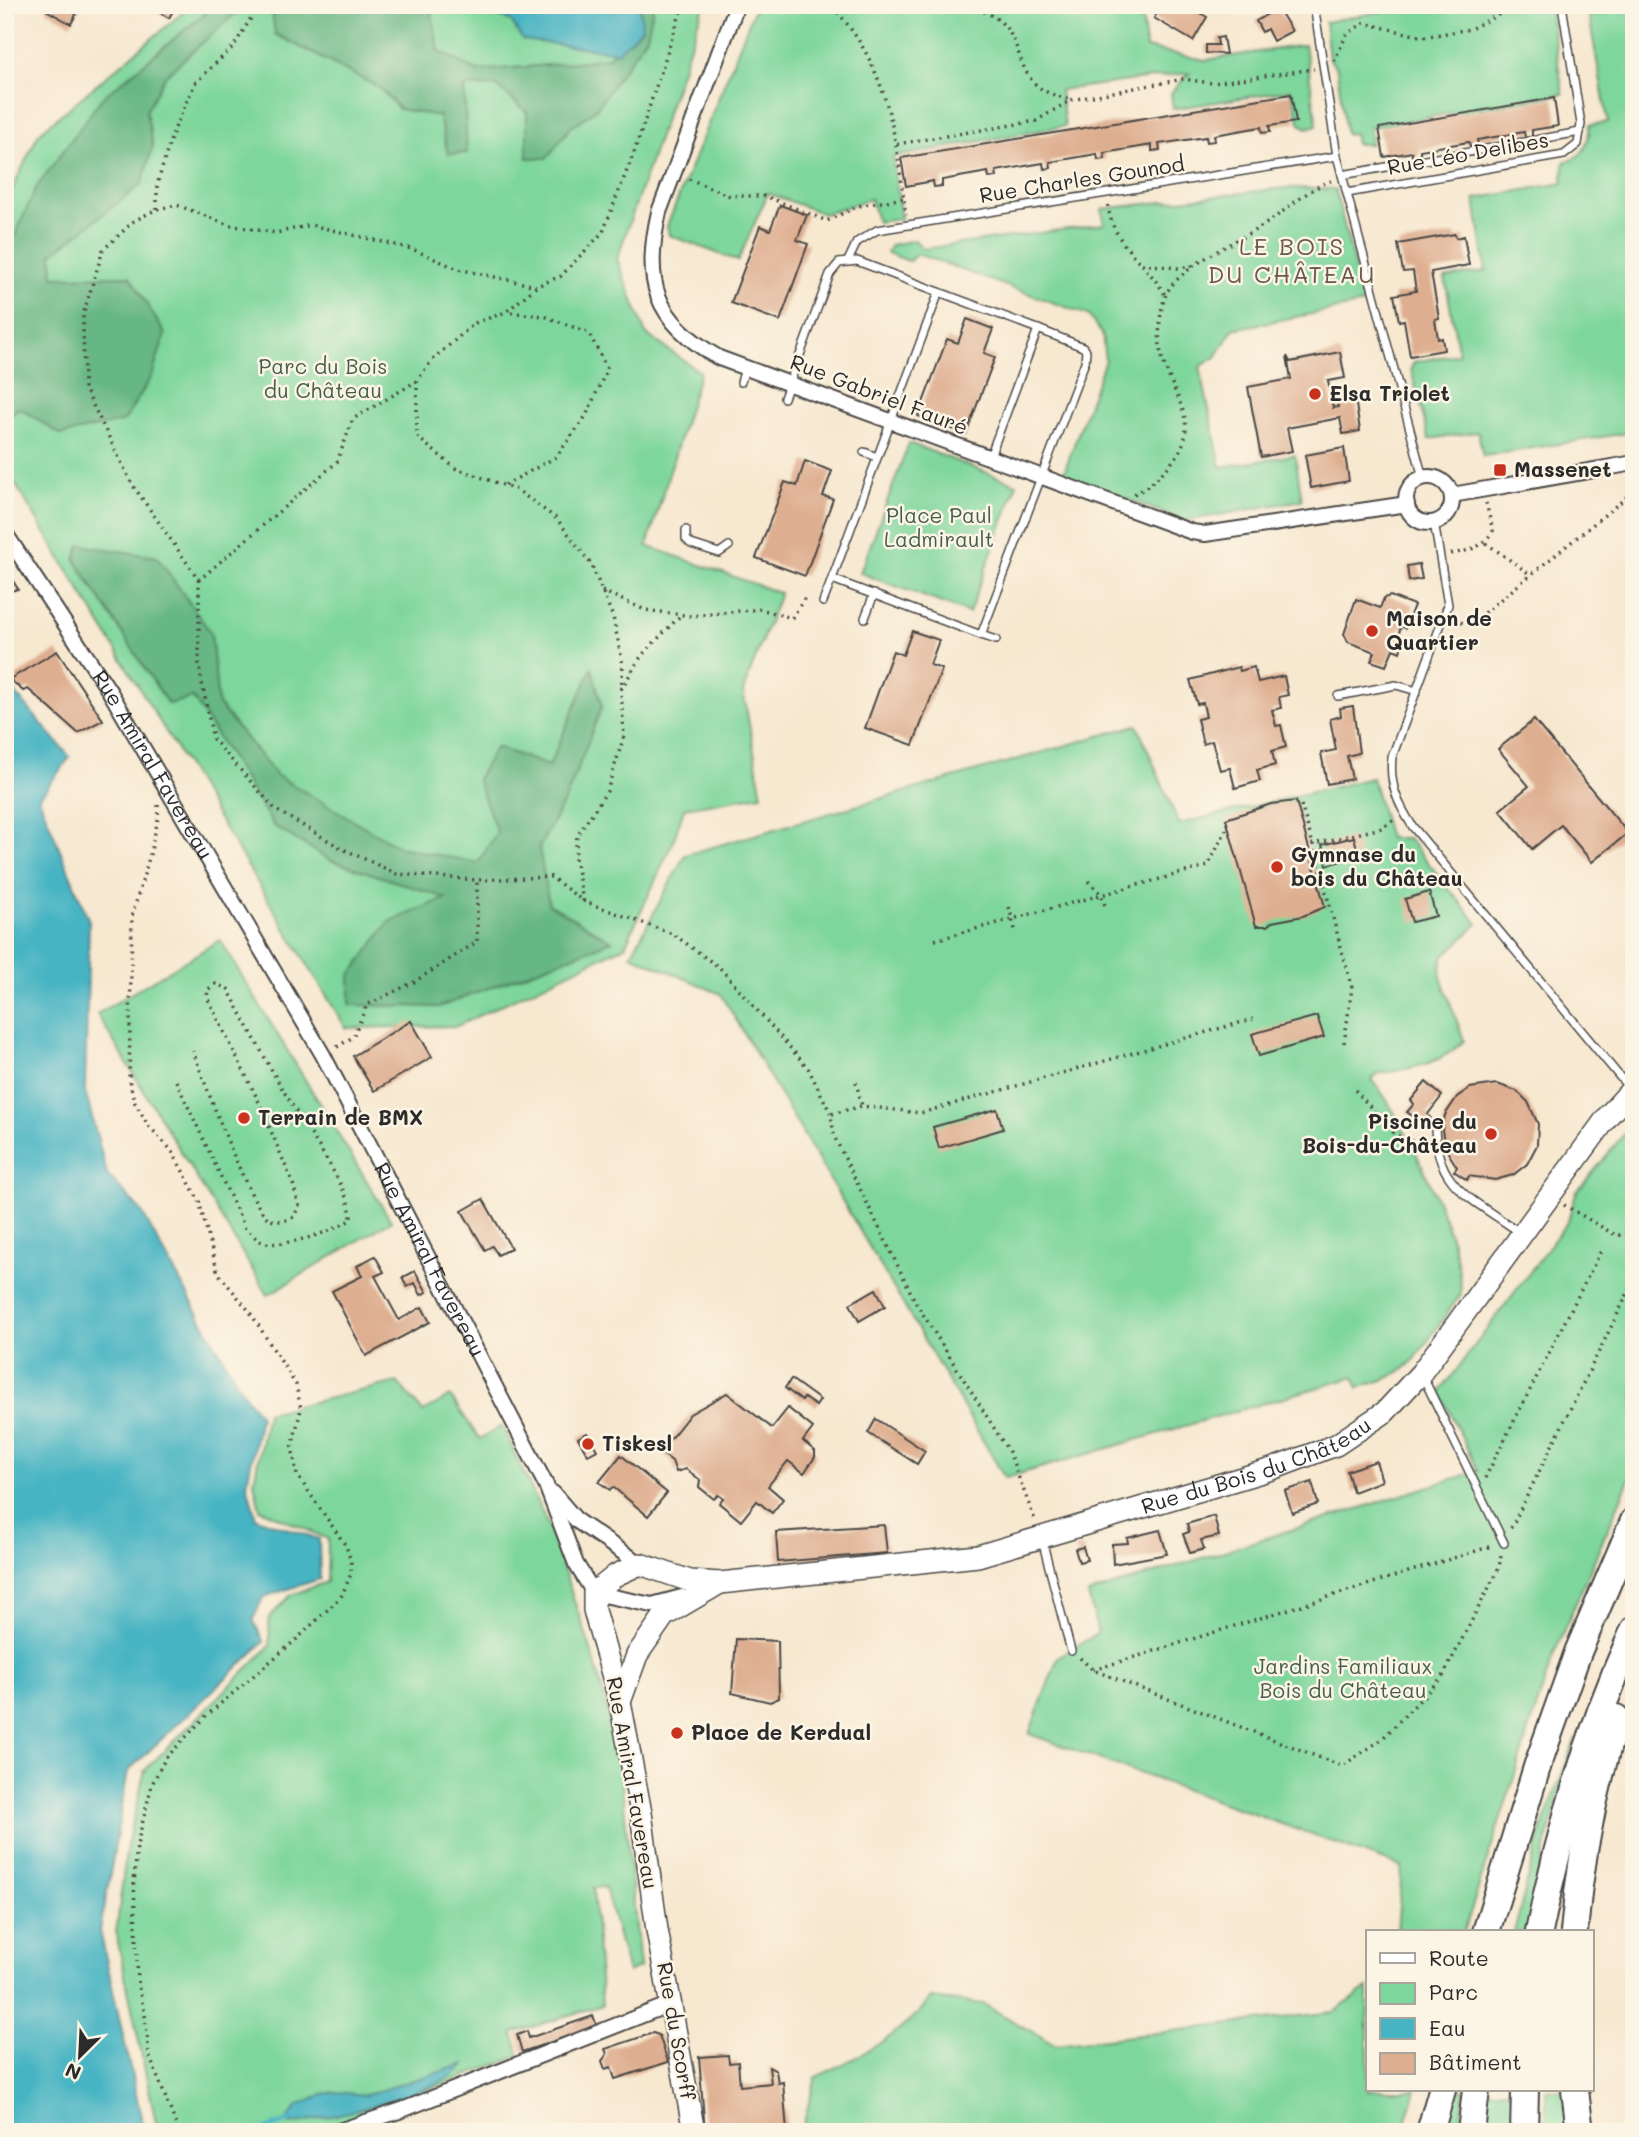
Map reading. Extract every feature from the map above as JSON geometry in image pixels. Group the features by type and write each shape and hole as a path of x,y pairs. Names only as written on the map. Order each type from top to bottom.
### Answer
{"highway":[{"path":"1487,1930 1538,1764 1578,1652 1634,1521"},
{"path":"1505,1930 1544,1791 1634,1556"},
{"path":"1539,1930 1557,1842 1600,1709 1634,1630"},
{"path":"1574,1930 1578,1878 1600,1769 1634,1664"},
{"path":"1430,2132 1441,2092"},
{"path":"1471,2132 1476,2092"},
{"path":"1524,2132 1525,2092"},
{"path":"1575,2092 1580,2132"}],"street":[{"name":"Rue Gabriel Fauré","path":"737,5 674,173 652,241 651,272 654,288 673,321 689,338 743,375 890,423 1179,529 1205,534 1407,504"},
{"path":"1452,495 1634,463"},
{"path":"1423,478 1441,480 1452,495 1449,513 1434,522 1416,519 1407,504 1410,488 1423,478"},
{"name":"Rue Amiral Favereau","path":"5,533 110,692 323,1055 546,1485 576,1564 593,1593 594,1610 620,1702 641,1813 657,1930"},
{"name":"Rue du Bois du Château","path":"546,1485 577,1521 640,1564 690,1581 720,1583 978,1556 1272,1469 1336,1445 1385,1412 1422,1373 1632,1088"},
{"path":"593,1593 616,1575 640,1564"},
{"name":"Rue du Bois du Château","path":"593,1593 652,1605 720,1583"},
{"name":"Rue du Bois du Château","path":"620,1702 637,1655 664,1616 720,1583"},
{"name":"Rue du Scorff","path":"657,1930 673,2003 694,2132"},
{"path":"336,2132 402,2110 673,2003"}],"lane":[{"path":"1314,5 1337,156 1423,478"},
{"path":"1343,178 1580,132 1562,5"},
{"name":"Rue Léo Delibes","path":"1347,193 1564,155 1578,144 1580,132"},
{"name":"Rue Charles Gounod","path":"787,391 830,274 839,263 848,261 853,247 865,235 877,230 1337,156"},
{"path":"848,261 857,261 1078,344 1086,352 981,635"},
{"path":"823,602 939,292"},
{"path":"989,459 1038,329"},
{"path":"864,452 877,457"},
{"path":"1434,522 1448,605 1392,757 1390,776 1403,812 1632,1088"},
{"path":"685,530 686,539 691,544 719,553 729,546"},
{"path":"831,579 996,640"},
{"path":"865,618 874,594"},
{"path":"1338,696 1396,685 1417,691"},
{"path":"1435,1124 1435,1150 1450,1182 1522,1235"},
{"path":"1422,1373 1504,1542"},
{"path":"1041,1537 1072,1651"}],"path":[{"path":"157,209 157,185 172,135 195,83 234,47 259,5"},
{"path":"199,580 337,462 353,419 417,381 433,359 475,323 506,312 537,286 561,276 603,232 635,150 683,5"},
{"path":"826,5 851,5"},
{"path":"886,5 963,7 986,12 1004,23 1012,32 1031,79 1041,89 1070,100"},
{"path":"897,144 1037,121 1070,100 1183,79 1212,83 1323,67 1336,60 1347,34 1364,23 1423,37 1470,29 1518,5"},
{"path":"833,6 860,41 888,104 897,144 907,226"},
{"path":"674,173 730,196 765,196 827,221 858,206 904,198"},
{"path":"1165,295 1195,266 1271,221 1328,181 1343,178"},
{"path":"1106,194 1114,233 1156,279 1165,295 1160,337 1162,358 1183,405 1186,420 1185,443 1175,461 1144,490 1111,504"},
{"path":"537,286 458,269 412,249 311,225 276,233 229,225 177,205 157,209 134,221 103,250 83,315 84,387 132,484 199,580 199,667 213,739 276,810 341,848 397,874 477,880 551,877 583,901 673,934 720,968 808,1068 831,1114 834,1136 916,1303 1009,1452 1041,1537"},
{"path":"1140,263 1177,268 1195,266"},
{"path":"505,485 556,457 586,416 607,369 589,333 544,316 506,312"},
{"path":"417,381 416,437 455,468 505,485 557,519 590,564 613,617 623,665 621,690 624,736 607,791 577,836 575,858 583,901"},
{"path":"1439,556 1478,549 1486,543 1493,531 1483,490"},
{"path":"1445,617 1469,625 1634,491"},
{"path":"1486,543 1531,575"},
{"path":"602,592 645,610 681,615 760,609 792,618 806,596"},
{"path":"621,690 642,655 681,615"},
{"path":"166,789 157,795 158,819 132,916 129,1080 135,1104 148,1125 172,1151 199,1201 218,1273 250,1312 296,1385 301,1409 292,1447 293,1460 303,1487 346,1546 351,1574 341,1597 298,1638 205,1716 165,1759 152,1784 137,1845 134,1884 138,1985 145,2015 149,2055 179,2132"},
{"path":"1301,805 1352,988 1344,1043"},
{"path":"1313,844 1382,828 1403,812"},
{"path":"935,940 1209,866 1228,826"},
{"path":"323,1055 353,1037 367,1005 414,982 477,942 477,880"},
{"path":"1088,881 1101,894 1106,909"},
{"path":"1009,907 1016,933"},
{"path":"176,1081 245,1228 262,1242 284,1243 342,1227 351,1219 351,1208 339,1183 283,1091 228,989 216,984 207,990 208,999 259,1102 293,1184 299,1205 294,1217 282,1222 268,1218 256,1202 214,1108 193,1051"},
{"path":"831,1114 862,1106 921,1112 1253,1019"},
{"path":"856,1082 862,1106"},
{"path":"1355,1090 1395,1135 1435,1150"},
{"path":"1550,1197 1617,1236 1634,1229"},
{"path":"1478,1493 1602,1249"},
{"path":"1072,1651 1093,1670 1342,1766 1381,1740 1443,1676 1499,1568 1504,1542 1634,1281"},
{"path":"1093,1670 1504,1542"}],"green space":[{"name":"Parc du Bois du Château","path":"192,5 704,5 617,259 646,334 700,372 647,546 780,593 743,691 762,795 684,808 673,842 625,946 457,1026 346,1028 5,467 5,204 39,133"},
{"path":"215,5 245,5 165,76 146,111 153,146 142,184 52,254 53,277 130,276 165,334 152,376 124,421 61,435 20,408 5,417 5,258 36,188 102,98"},
{"path":"271,5 419,5 431,11 439,51 477,71 607,58 640,29 641,5 654,5 647,36 596,109 570,128 547,158 527,158 527,112 497,86 464,87 467,153 448,154 439,116 399,109 380,88 275,34"},
{"path":"756,5 1141,5 1146,48 1205,60 1305,45 1317,125 1307,128 1300,124 1291,90 1173,109 1171,93 1189,73 1060,90 1065,126 893,157 901,219 877,222 871,199 824,214 768,193 738,261 669,235 667,226"},
{"path":"1417,5 1549,5 1563,94 1370,127 1371,144 1356,144 1354,133 1346,134 1337,69 1329,58 1325,22"},
{"path":"1587,5 1634,5 1634,432 1483,456 1478,432 1429,439 1411,369 1414,362 1459,354 1445,278 1486,271 1475,199 1563,183 1564,162 1581,154 1590,125 1608,122"},
{"path":"1285,188 1335,189 1364,304 1233,329 1216,357 1200,367 1221,467 1295,455 1302,500 1185,521 1063,475 1105,360 1102,334 1088,315 917,254 909,261 887,253 891,245 915,240 923,249 1104,224 1102,209"},
{"name":"Place Paul Ladmirault","path":"909,443 1017,484 969,613 860,573"},
{"path":"80,545 157,557 211,633 218,704 276,775 399,847 478,863 497,832 477,779 496,747 549,766 592,668 602,706 567,796 539,848 549,904 612,941 439,1007 350,1005 350,976 389,922 446,898 330,860 274,826 193,698 168,704 75,560"},
{"path":"1137,725 1179,824 1372,778 1389,838 1408,838 1478,924 1443,957 1440,974 1464,1041 1434,1061 1378,1074 1372,1079 1401,1124 1430,1182 1452,1243 1459,1270 1461,1294 1415,1359 1388,1378 1358,1388 1354,1377 1005,1478 721,994 631,955 685,855"},
{"name":"Terrain de BMX","path":"220,940 391,1221 268,1295 97,1014"},
{"name":"Jardins Familiaux Bois du Château","path":"1634,1122 1634,1468 1553,1656 1465,1930 1397,1930 1402,1867 1029,1734 1058,1657 1098,1633 1088,1594 1478,1471 1440,1392 1568,1221 1576,1193"},
{"path":"397,1382 423,1412 450,1396 480,1439 502,1426 549,1527 594,1659 619,1754 640,1967 628,1973 605,1887 593,1888 602,2005 513,2033 520,2056 314,2132 158,2132 116,1933 127,1846 145,1770 270,1646 269,1618 291,1595 327,1582 328,1539 260,1509 254,1482 267,1413"},
{"path":"1576,1737 1548,1835 1528,1930 1515,1930 1542,1827"},
{"path":"1366,1989 1366,2092 1415,2092 1403,2132 801,2132 816,2077 893,2034 931,1998 983,2004 1056,2045 1334,2012"},
{"path":"1454,2092 1465,2092 1459,2132 1442,2132"},
{"path":"1485,2092 1515,2092 1515,2132 1481,2132"},
{"path":"1546,2092 1570,2092 1575,2132 1546,2132"}],"water":[{"path":"466,5 640,5 642,28 618,52 523,40 511,21"},
{"path":"5,681 70,757 39,798 89,921 85,1091 107,1174 141,1211 241,1390 260,1416 247,1484 256,1518 319,1539 320,1579 263,1597 253,1620 264,1642 128,1771 100,1931 143,2126 133,2132 5,2132"},
{"path":"465,2064 454,2074 435,2084 384,2103 290,2124 287,2119 298,2106 316,2097 334,2092 366,2095"}],"building":[{"path":"49,5 81,5 71,24 46,10"},
{"path":"147,5 176,5 169,18"},
{"path":"1162,5 1178,5 1189,12 1192,8 1207,17 1193,41 1154,18"},
{"path":"1278,8 1292,31 1273,41 1267,29 1262,32 1256,21"},
{"path":"1223,37 1226,54 1206,53 1206,45 1218,45 1217,38"},
{"path":"1291,94 1296,122 1269,126 1270,132 1262,133 1261,127 1214,135 1215,141 1207,142 1206,137 1159,144 1160,150 1152,151 1152,145 1104,153 1105,159 1098,160 1097,154 1050,162 1051,168 1044,169 1043,163 996,171 997,177 989,178 988,172 942,180 942,186 934,187 933,181 906,186 901,158"},
{"path":"1554,98 1558,126 1532,130 1532,137 1525,138 1524,132 1477,140 1478,146 1470,147 1469,142 1420,150 1420,155 1412,157 1412,152 1384,157 1379,128"},
{"path":"780,205 807,215 797,240 808,244 780,321 731,303 760,226 770,230"},
{"path":"1455,234 1456,238 1464,236 1469,265 1431,272 1439,318 1435,319 1438,339 1442,338 1444,350 1410,356 1404,320 1399,321 1394,295 1416,291 1413,271 1403,272 1398,244"},
{"path":"967,319 993,329 984,353 995,357 966,434 918,416 947,339 958,343"},
{"path":"1340,352 1345,378 1328,381 1333,408 1338,407 1337,402 1355,398 1360,431 1343,434 1340,418 1287,428 1292,451 1261,457 1248,387 1291,379 1287,356 1290,362"},
{"path":"1344,448 1349,481 1311,488 1305,455"},
{"path":"805,461 832,471 823,496 833,499 805,576 756,558 785,482 797,486"},
{"path":"1419,564 1422,579 1409,581 1407,566"},
{"path":"11,578 18,589 5,593 5,580"},
{"name":"Maison de Quartier","path":"1390,596 1414,605 1405,628 1401,626 1399,633 1403,641 1400,652 1393,649 1386,666 1371,661 1375,652 1348,642 1344,634 1356,599 1380,608 1384,598"},
{"path":"912,631 939,640 930,665 942,669 913,745 865,728 893,651 903,655"},
{"path":"57,651 103,720 78,733 28,689 23,691 10,679"},
{"path":"1239,667 1240,671 1254,667 1258,682 1284,676 1288,695 1279,697 1281,708 1272,710 1276,726 1281,725 1286,747 1272,751 1275,765 1257,770 1260,781 1235,788 1230,768 1220,770 1212,741 1203,744 1197,719 1206,717 1203,703 1197,704 1190,680"},
{"path":"1353,706 1359,753 1347,756 1352,779 1327,784 1321,753 1336,750 1330,719 1341,716 1340,708"},
{"path":"1534,720 1628,833 1592,862 1561,825 1532,849 1500,810 1529,786 1498,749"},
{"name":"Gymnase du bois du Château","path":"1296,801 1325,907 1303,916 1272,922 1267,926 1256,926 1226,819 1271,804"},
{"path":"1354,837 1359,856 1327,865 1322,845"},
{"path":"1429,892 1436,916 1412,922 1405,899"},
{"path":"1317,1016 1324,1037 1259,1056 1252,1034"},
{"path":"411,1021 432,1057 374,1091 353,1056"},
{"path":"1426,1082 1442,1096 1428,1114 1431,1119 1426,1126 1407,1112 1414,1104 1411,1100"},
{"name":"Piscine du Bois-du-Château","path":"1497,1084 1517,1091 1528,1102 1538,1124 1537,1145 1527,1164 1513,1175 1495,1180 1469,1176 1467,1180 1454,1171 1457,1167 1445,1148 1442,1130 1445,1115 1457,1097 1470,1088"},
{"path":"997,1109 1003,1129 939,1148 933,1127"},
{"path":"483,1199 511,1248 498,1255 492,1246 485,1250 462,1211"},
{"path":"375,1256 384,1272 375,1276 399,1320 422,1307 430,1322 366,1356 332,1291 362,1276 357,1266"},
{"path":"415,1271 427,1292 421,1295 415,1283 407,1287 402,1278"},
{"path":"876,1289 885,1306 859,1321 850,1304"},
{"path":"791,1379 820,1400 816,1406 804,1398 802,1401 785,1388"},
{"path":"727,1393 772,1428 788,1408 813,1428 803,1441 815,1451 815,1457 804,1473 788,1461 768,1486 783,1499 772,1513 757,1501 741,1521 719,1503 723,1498 718,1495 714,1499 699,1487 700,1480 686,1469 676,1472 672,1461 660,1452 690,1414"},
{"path":"876,1419 925,1451 917,1464 868,1433"},
{"name":"Tiskesl","path":"587,1433 597,1450 588,1455 578,1438"},
{"path":"621,1455 667,1493 648,1516 613,1487 610,1490 599,1482"},
{"path":"1376,1461 1382,1481 1353,1492 1347,1471"},
{"path":"1312,1482 1318,1504 1292,1513 1285,1491"},
{"path":"1214,1516 1219,1536 1201,1540 1204,1549 1190,1553 1183,1534 1189,1532 1187,1524"},
{"path":"884,1525 887,1553 778,1562 776,1532"},
{"path":"1160,1530 1167,1554 1113,1564 1112,1544 1128,1543 1127,1538"},
{"path":"1083,1547 1087,1560 1079,1562 1075,1549"},
{"path":"736,1639 778,1641 779,1698 770,1702 732,1693"},
{"path":"593,2016 597,2026 522,2052 517,2035 527,2031 529,2038"},
{"path":"653,2033 659,2035 668,2062 615,2079 611,2067 605,2069 602,2061 607,2054 605,2049"},
{"path":"728,2055 729,2063 738,2062 740,2086 771,2083 769,2067 776,2071 778,2083 783,2082 787,2132 705,2132 699,2057"}],"waterway":[{"path":"260,2132 288,2121"}],"place":[{"name":"Elsa Triolet","path":"1315,394"},
{"name":"Massenet","path":"1500,470"},
{"name":"Maison de Quartier","path":"1372,631"},
{"name":"Gymnase du bois du Château","path":"1277,867"},
{"name":"Terrain de BMX","path":"244,1118"},
{"name":"Piscine du Bois-du-Château","path":"1491,1134"},
{"name":"Tiskesl","path":"588,1444"},
{"name":"Place de Kerdual","path":"677,1733"}],"district":[{"name":"LE BOIS DU CHÂTEAU","path":"1292,261"}]}
